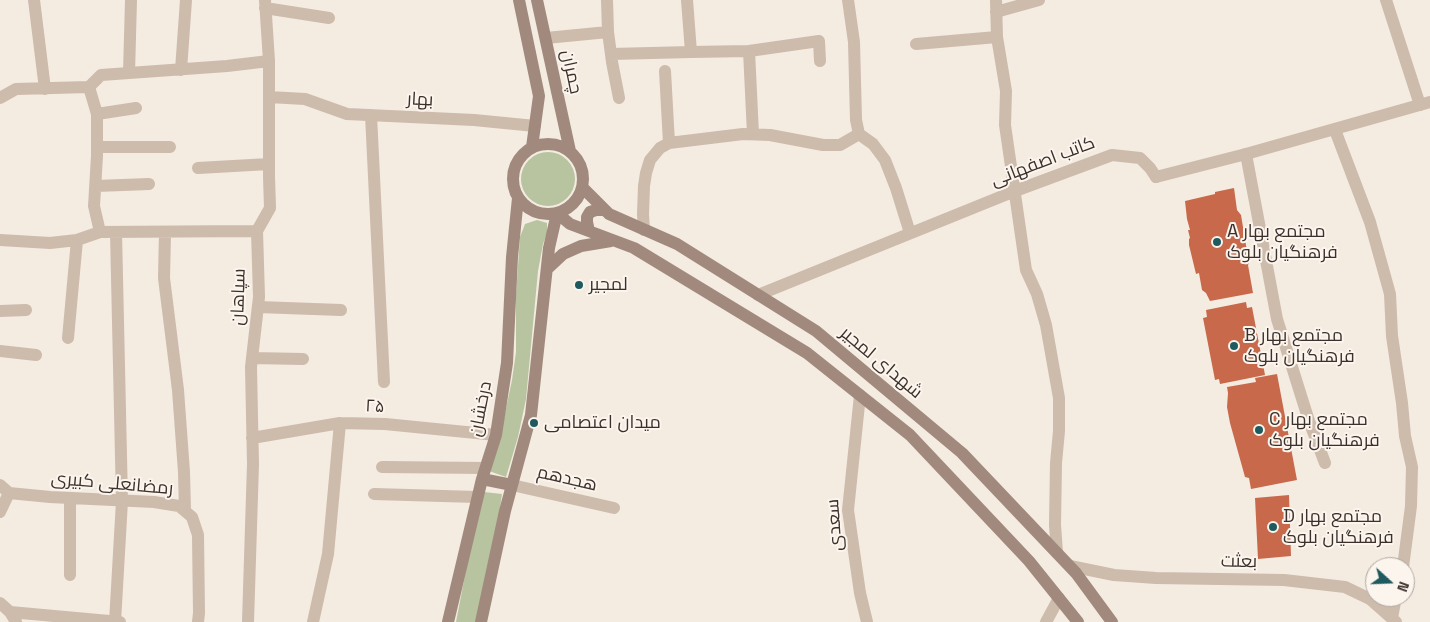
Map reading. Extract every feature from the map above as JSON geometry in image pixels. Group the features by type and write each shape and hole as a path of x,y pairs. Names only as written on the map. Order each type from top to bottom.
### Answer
{"main road":[{"name":"چمران","path":"520,0 539,96 532,147"},
{"name":"چمران","path":"537,0 570,151"},
{"path":"552,143 570,151 577,158 583,177 579,196 566,209 557,213 546,214 536,212 526,206 518,198 512,176 522,154 532,147 552,143"},
{"name":"شهدای لمجیر","path":"582,187 609,214 677,244 816,332 962,453 1070,566 1112,622"},
{"name":"درخشان","path":"448,622 477,497 496,435 507,363 512,257 518,198"},
{"path":"589,231 587,217 590,212 605,210"},
{"path":"557,213 570,224 634,248 807,353 910,435 1029,561 1078,622"},
{"path":"481,622 512,485 531,415 549,248 557,213"},
{"path":"547,269 563,254 581,246 614,241"},
{"path":"484,473 512,485"}],"street":[{"path":"34,0 45,89"},
{"path":"129,73 131,0"},
{"path":"181,70 186,0"},
{"path":"606,0 608,32 619,98"},
{"path":"688,0 691,52"},
{"path":"848,0 854,42 856,120 859,134 873,144 885,160 910,233"},
{"path":"1039,0 996,6 997,37 1006,91 1005,125 1026,270 1037,294 1046,325 1059,398 1055,525 1057,553"},
{"path":"1386,0 1425,104"},
{"path":"0,240 50,243 77,240 100,232 257,232 270,208 269,61 265,4 328,18"},
{"path":"546,38 608,32"},
{"path":"916,44 997,37"},
{"path":"611,54 748,51 819,41 820,61"},
{"path":"748,51 753,134"},
{"path":"0,98 16,89 89,87 101,75 181,70 269,61"},
{"path":"665,71 669,143"},
{"path":"89,87 97,114 98,147 94,206 100,232"},
{"name":"بهار","path":"269,98 305,99 347,114 474,120 535,126"},
{"name":"کاتب اصفهانی","path":"758,295 1015,191 1112,155 1140,158 1156,177 1335,130 1425,104"},
{"path":"97,114 136,108"},
{"path":"371,115 384,382"},
{"path":"1335,130 1370,222 1390,294 1392,336 1405,436 1412,467 1411,506 1404,557"},
{"path":"644,230 643,195 646,173 650,160 660,148 669,143 753,134 770,135 822,145 840,145 859,134"},
{"path":"98,147 170,147"},
{"path":"1246,154 1277,319 1324,463"},
{"path":"198,168 269,164"},
{"path":"96,186 149,184"},
{"path":"115,622 122,500 116,232"},
{"name":"سپاهان","path":"248,622 253,464 252,358 259,297 257,232"},
{"path":"165,233 164,278 178,390 185,511"},
{"path":"68,338 77,240"},
{"path":"258,307 342,310"},
{"path":"0,311 26,310"},
{"path":"0,351 36,355"},
{"path":"252,358 303,359"},
{"name":"سعدی","path":"860,395 848,510 860,592 867,622"},
{"path":"313,622 328,554 340,423"},
{"name":"۲۵","path":"252,438 340,423 385,424 496,435"},
{"path":"382,467 484,473"},
{"name":"هجدهم","path":"512,485 614,508"},
{"path":"0,512 5,489"},
{"name":"رمضانعلی کبیری","path":"5,489 70,498 154,502 179,506 192,517 198,536 198,622"},
{"path":"374,494 477,497"},
{"path":"70,498 70,575"},
{"name":"بعثت","path":"1070,566 1114,575 1156,578 1284,580 1345,587 1370,599 1394,620"},
{"path":"1048,621 1059,598"},
{"path":"1394,620 1395,607"},
{"path":"9,612 120,622"}],"green space":[{"path":"548,152 558,154 567,160 573,169 575,179 573,189 567,198 558,204 548,206 538,204 529,198 523,189 521,179 523,169 529,160 538,154"},
{"path":"537,220 547,223 547,233 538,271 526,399 518,437 506,477 489,471 504,418 516,352 516,295 520,237 525,224"},
{"path":"484,492 502,494 476,622 456,622 471,544"}],"building":[{"name":"A مجتمع بهار فرهنگیان بلوک","path":"1234,188 1237,210 1241,215 1253,293 1210,301 1202,290 1199,273 1196,274 1189,245 1188,230 1190,230 1185,201"},
{"name":"B مجتمع بهار فرهنگیان بلوک","path":"1246,302 1247,308 1252,307 1265,375 1220,384 1219,379 1215,380 1203,318 1207,317 1206,310"},
{"name":"C مجتمع بهار فرهنگیان بلوک","path":"1277,374 1297,480 1251,489 1249,478 1245,477 1230,423 1227,407 1227,387 1256,382 1255,378"},
{"name":"D مجتمع بهار فرهنگیان بلوک","path":"1289,495 1291,556 1258,559 1255,498"}],"place":[{"name":"A مجتمع بهار فرهنگیان بلوک","path":"1217,242"},
{"name":"لمجیر","path":"579,285"},
{"name":"B مجتمع بهار فرهنگیان بلوک","path":"1234,346"},
{"name":"میدان اعتصامی","path":"534,423"},
{"name":"C مجتمع بهار فرهنگیان بلوک","path":"1259,430"},
{"name":"D مجتمع بهار فرهنگیان بلوک","path":"1273,527"}]}
